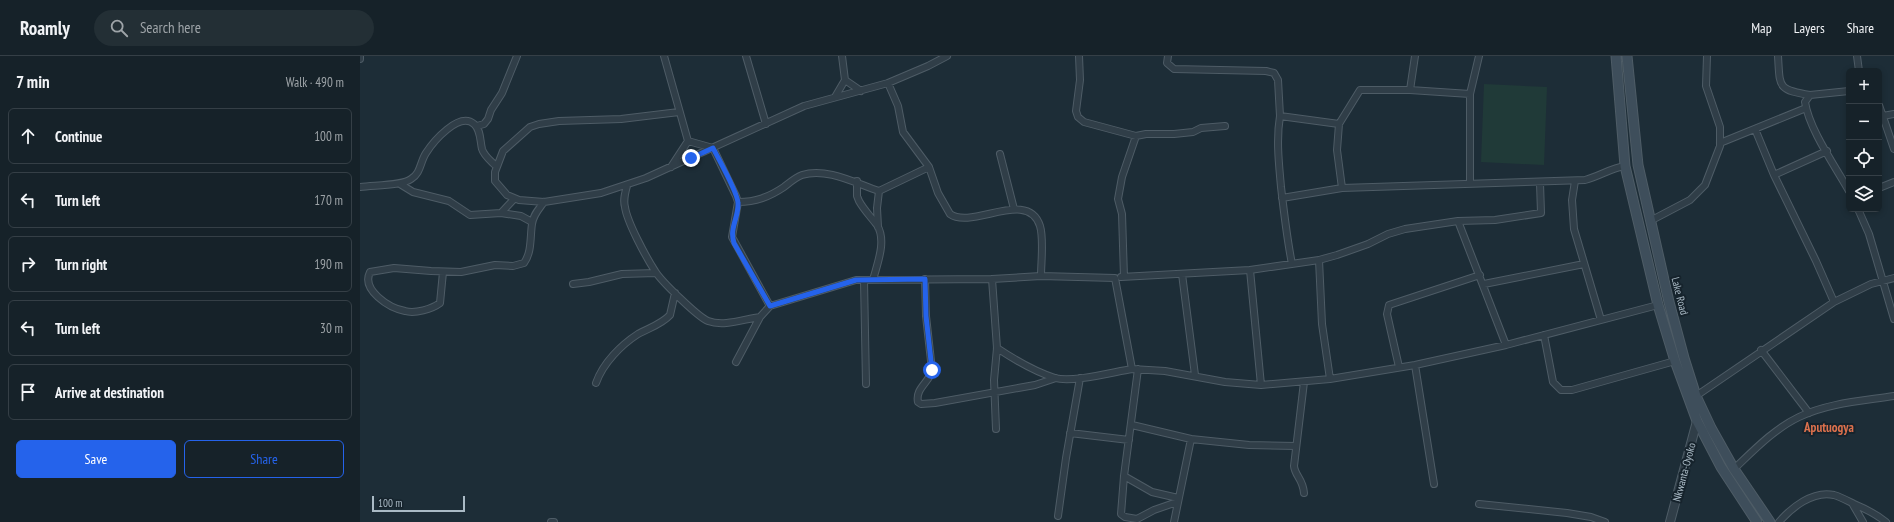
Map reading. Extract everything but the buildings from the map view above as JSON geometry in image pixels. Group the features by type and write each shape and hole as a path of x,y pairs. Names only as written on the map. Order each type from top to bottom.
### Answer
{"main road":[{"name":"Lake Road","path":"1616,56 1625,166 1658,305 1675,361 1697,421 1721,467 1757,522"},
{"name":"Lake Road","path":"1627,56 1638,165 1668,302 1696,396 1711,428 1734,469 1770,522"}],"street":[{"path":"477,126 484,124 488,119 491,110 502,93 517,56"},
{"path":"664,56 688,141"},
{"path":"746,56 766,124"},
{"path":"835,97 845,80 842,56"},
{"path":"679,112 621,119 560,121 530,127 503,151 496,166 495,181 507,195 514,199 544,202 574,198 627,186 804,106 861,91 888,82 928,66 947,56"},
{"path":"1079,56 1080,80 1076,111 1078,117 1091,125 1136,136 1146,134 1193,132 1201,128 1225,126"},
{"path":"1168,56 1167,63 1174,69 1266,71 1274,73 1278,80 1280,116 1277,131 1285,232 1292,264"},
{"path":"1410,90 1415,56"},
{"path":"1470,183 1470,94 1479,56"},
{"path":"1650,221 1690,200 1705,185 1720,143 1720,127 1706,86 1707,56"},
{"path":"1778,56 1780,82 1783,88 1810,95 1846,91"},
{"path":"1857,56 1859,68"},
{"path":"845,80 861,91"},
{"path":"888,82 900,110 903,132 929,167 938,193 947,210 953,217 960,218 1014,209 1024,211 1033,216 1041,228 1041,276"},
{"path":"1342,188 1338,150 1339,124 1360,90 1410,90 1470,94"},
{"path":"1810,95 1805,102 1806,108 1815,130 1846,186"},
{"path":"1720,143 1806,108"},
{"path":"1894,114 1883,116 1894,149"},
{"path":"1280,116 1339,124"},
{"path":"360,187 376,184 400,184 410,181 417,174 426,153 440,135 454,124 466,121 470,121 477,126 482,150 496,166"},
{"path":"1755,129 1774,175 1816,261 1834,302"},
{"path":"1124,277 1122,220 1118,199 1122,177 1136,136"},
{"path":"688,141 713,148 738,202 732,237 770,306"},
{"path":"671,167 688,141"},
{"path":"1774,175 1827,151"},
{"path":"1000,154 1014,209"},
{"path":"1282,198 1342,188 1575,181 1598,177 1608,170 1625,166"},
{"path":"738,202 757,201 768,197 805,175 816,174 840,177 879,191 886,189 929,167"},
{"path":"1575,181 1571,211 1574,229 1601,320"},
{"path":"856,182 859,201 878,227"},
{"path":"736,362 760,317 770,306 802,298 845,283 864,280 992,279 1041,276 1115,278 1250,270 1292,264 1319,260 1336,255 1368,244 1388,234 1405,229 1458,221 1495,220 1541,213 1540,182"},
{"path":"1882,187 1894,182"},
{"path":"400,184 413,192 449,201 470,215 501,213 521,216 532,222"},
{"path":"627,186 624,199 628,220 656,273 675,293 694,311 709,321 730,322 760,317"},
{"path":"873,280 881,249 877,208 879,191"},
{"path":"501,213 514,199"},
{"path":"443,272 440,303 431,308 412,312 394,307 381,299 373,292 369,284 368,277 370,272 394,268 461,272 495,266 513,266 524,263 529,253 532,222 544,202"},
{"path":"1859,212 1869,234 1894,319"},
{"path":"1458,221 1484,284 1506,345"},
{"path":"1319,260 1322,324 1330,379"},
{"path":"1484,284 1584,264"},
{"path":"1250,270 1261,384"},
{"path":"573,284 589,282 622,274 656,273"},
{"path":"1182,274 1195,375"},
{"path":"1399,367 1387,314 1389,305 1480,275"},
{"path":"1115,278 1135,369 1132,425 1124,476 1121,516 1137,519 1177,500"},
{"path":"1696,396 1761,350 1834,302 1870,284 1894,278"},
{"path":"925,279 926,316 932,370 918,392 918,402 921,404 994,393 1035,385 1056,378 1080,378 1135,369 1195,375 1225,382 1261,384 1330,379 1399,367 1415,366 1506,345 1658,305"},
{"path":"992,279 997,348 994,363 996,430"},
{"path":"864,280 866,384"},
{"path":"596,383 600,374 623,345 670,315 675,293"},
{"path":"1544,335 1553,382 1555,386 1561,390 1572,390 1675,361"},
{"path":"997,348 1023,365 1056,378"},
{"path":"1761,350 1809,413"},
{"path":"1415,366 1434,484"},
{"path":"1058,516 1070,433 1080,378"},
{"path":"1304,382 1294,469 1302,481 1304,493"},
{"path":"1734,469 1778,430 1798,417 1826,407 1894,396"},
{"name":"Nkwanta-Oyoko","path":"1670,522 1697,421"},
{"path":"1132,425 1191,439 1249,446 1296,446"},
{"path":"1070,433 1129,440"},
{"path":"1174,522 1177,500 1191,439"},
{"path":"1124,476 1152,492 1177,500"},
{"path":"1779,522 1790,509 1809,499 1822,495 1833,495 1852,503 1875,513 1886,522"},
{"path":"1852,503 1863,522"},
{"path":"1479,504 1582,515 1605,522"},
{"path":"1579,522 1582,515"}],"green space":[{"path":"1484,84 1547,87 1544,165 1481,162"}],"district":[{"name":"Aputuogya","path":"1829,427"}],"route":[{"path":"691,158 713,148 738,202 732,237 734,243 770,306 802,298 856,280 925,279 926,316 932,370"}]}
